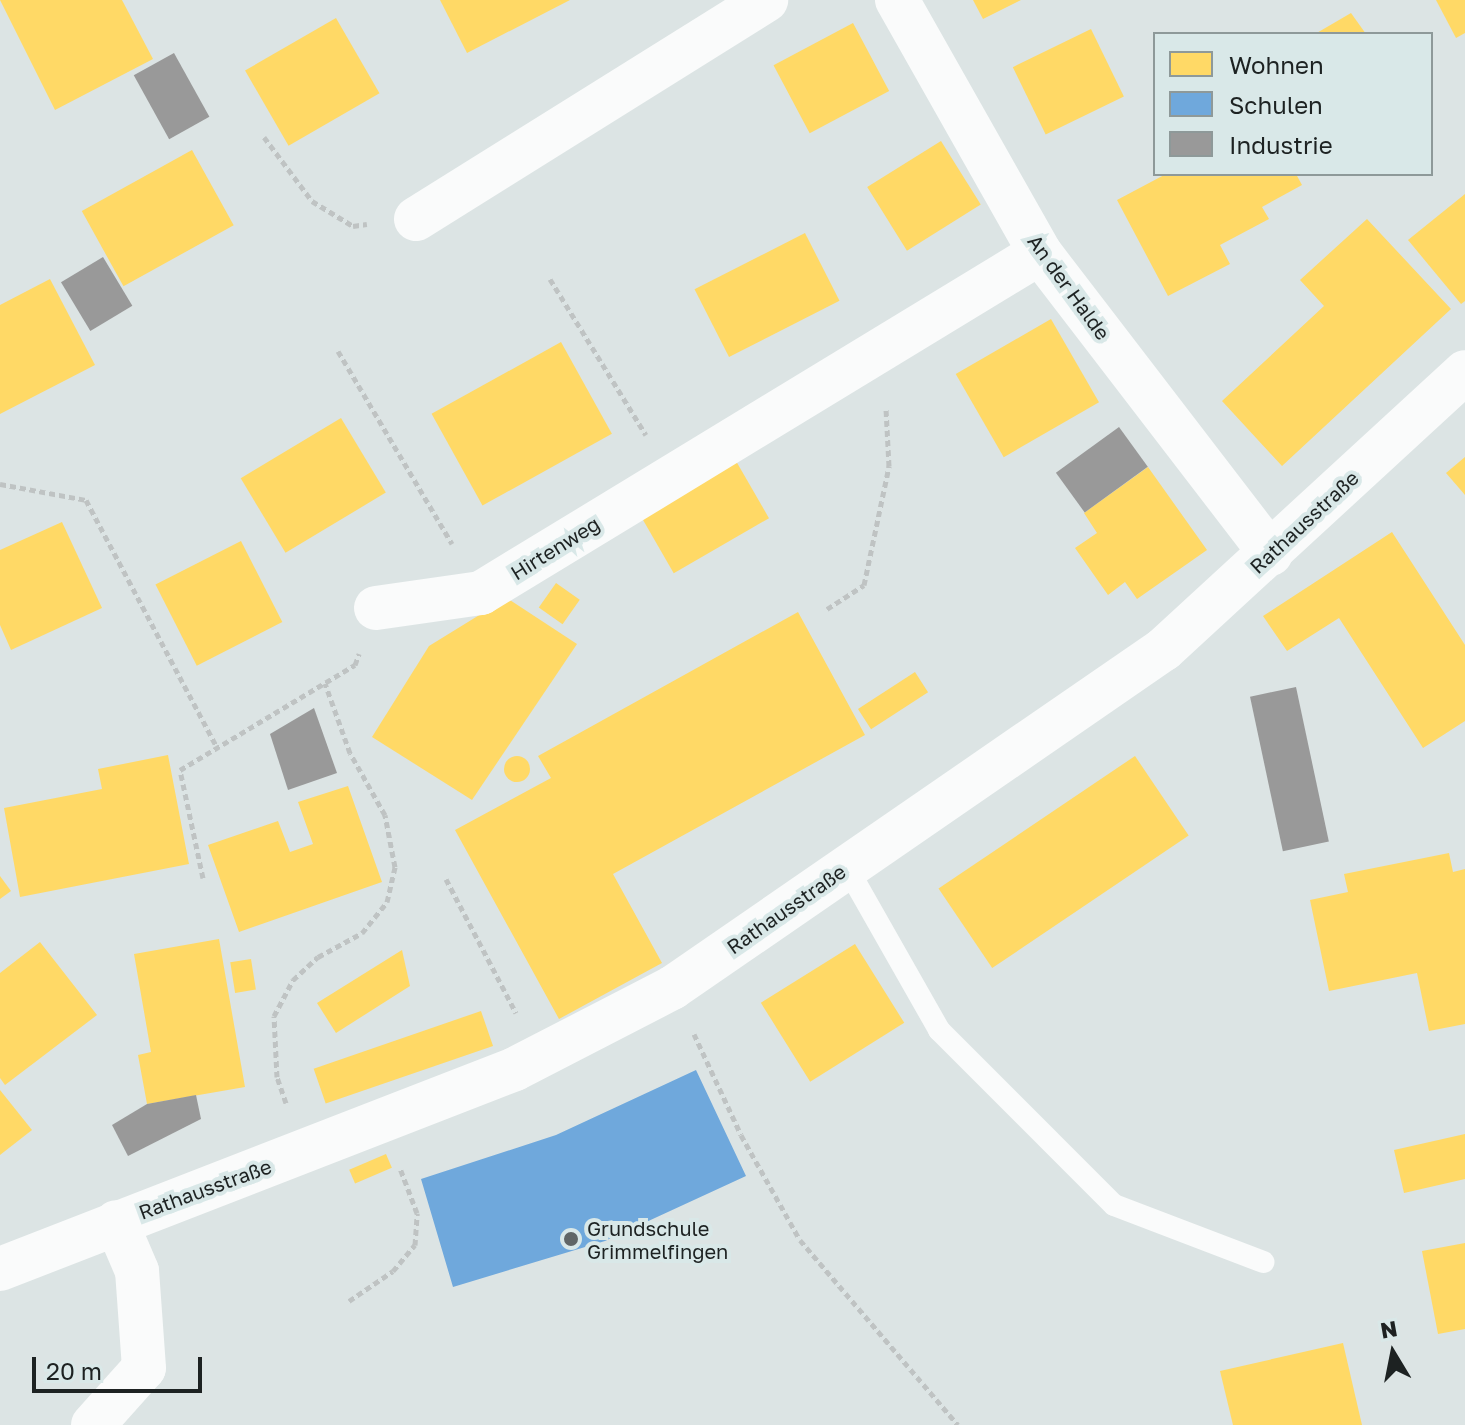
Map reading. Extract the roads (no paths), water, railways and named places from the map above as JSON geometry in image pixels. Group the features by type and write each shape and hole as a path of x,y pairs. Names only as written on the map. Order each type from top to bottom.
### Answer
{"street":[{"path":"416,219 766,0"},
{"name":"An der Halde","path":"897,0 1040,253 1271,554"},
{"name":"Hirtenweg","path":"376,608 481,593 1040,253"},
{"name":"Rathausstraße","path":"0,1269 383,1122 539,1056 672,988 1164,649 1271,554 1465,372"},
{"path":"93,1425 144,1368 137,1271 116,1222"}],"lane":[{"path":"846,866 939,1030 1114,1205 1263,1262"}],"place":[{"name":"Grundschule Grimmelfingen","path":"571,1239"}]}
